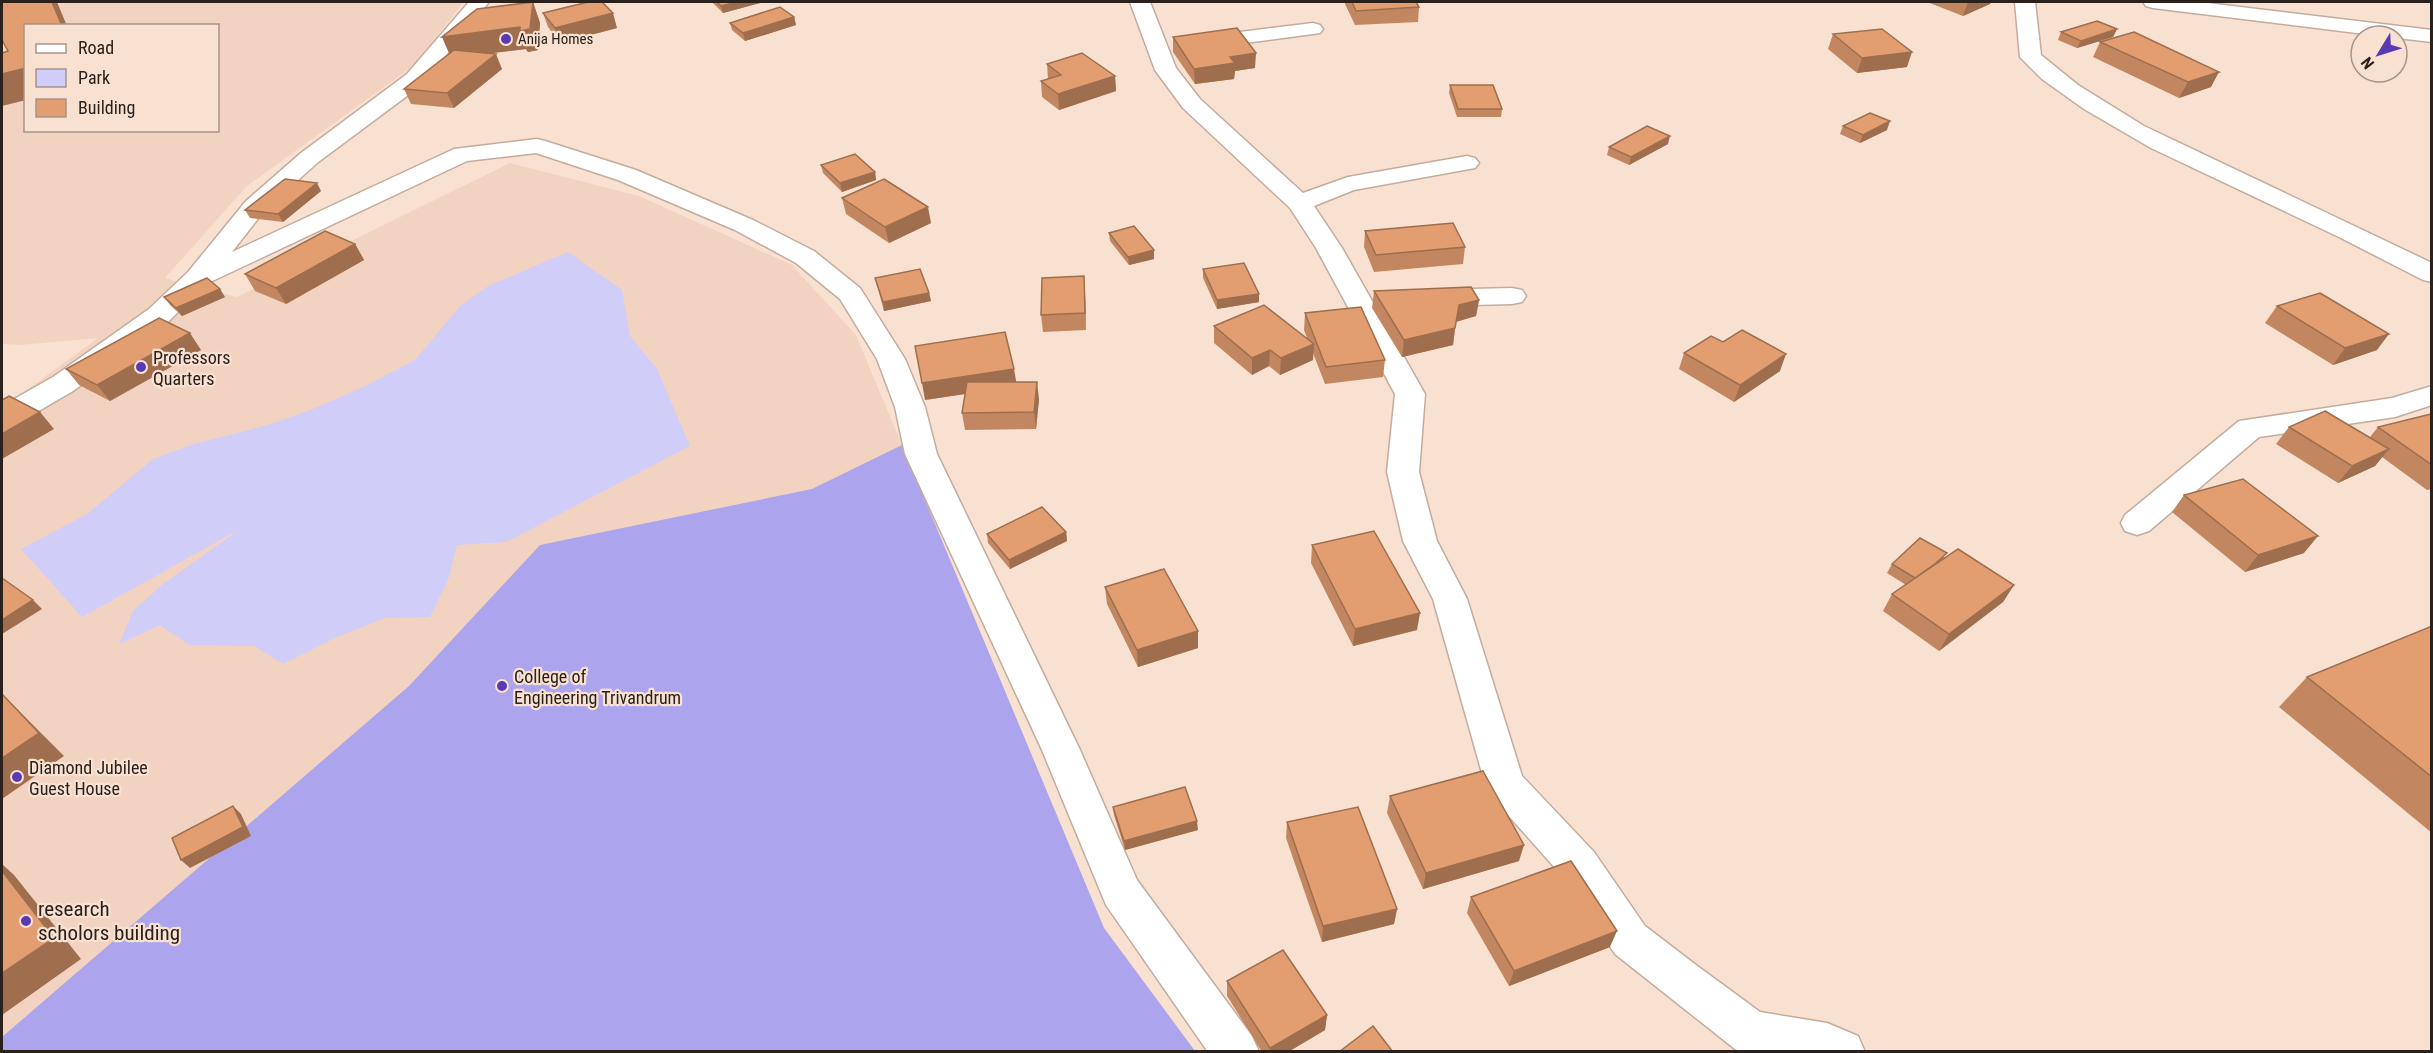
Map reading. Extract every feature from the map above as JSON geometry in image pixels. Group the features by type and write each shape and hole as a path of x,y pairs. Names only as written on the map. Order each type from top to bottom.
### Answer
{"street":[{"path":"2,418 63,384 159,315 197,278 255,206 309,158 415,79 479,2"},
{"path":"1140,2 1166,70 1191,103 1299,203 1329,248 1410,394 1403,472 1420,541 1450,599 1504,784 1579,865 1630,940 1680,980 1751,1033 1827,1046 1842,1052"},
{"path":"2025,2 2031,57 2083,99 2154,140 2297,209 2424,263"},
{"path":"2153,2 2432,36"},
{"path":"1157,48 1313,29"},
{"path":"197,278 462,154 537,146 627,175 744,225 805,257 850,294 891,359 910,407 921,454 1061,750 1121,892 1236,1052"},
{"path":"1299,203 1348,184 1467,163"},
{"path":"1356,300 1512,296"},
{"path":"2137,523 2250,428 2395,407 2432,395"}],"shaded area":[{"name":"College of Engineering Trivandrum","path":"2,2 464,2 413,66 247,186 165,278 237,297 510,163 639,196 792,265 856,335 1104,928 1195,1051 2,1051 2,405 21,394 98,338 20,345 2,344"},
{"path":"902,445 1104,928 1195,1051 2,1052 2,1037 409,686 540,545 812,489"}],"green space":[{"path":"568,252 622,290 630,336 657,369 690,446 506,542 457,545 448,580 430,617 385,618 337,637 283,664 254,646 189,645 160,625 119,644 133,611 163,584 240,529 82,617 21,549 87,514 153,459 194,444 271,424 313,409 361,388 415,360 460,306 488,286"}],"building":[{"path":"2,2 52,2 61,24 24,24 24,68 2,74 2,53 8,51 2,40"},
{"path":"533,2 530,29 520,31 520,27 442,37 477,9"},
{"path":"588,2 602,2 613,13 555,28 543,13"},
{"path":"717,2 737,2 721,6"},
{"path":"1352,2 1416,2 1419,7 1356,11"},
{"path":"780,7 794,17 743,33 730,23"},
{"path":"2097,21 2117,29 2081,41 2061,32"},
{"path":"1237,28 1256,53 1230,57 1235,63 1194,69 1173,37"},
{"path":"1882,29 1912,52 1862,58 1833,34"},
{"path":"2134,32 2219,72 2188,82 2100,42"},
{"path":"454,50 496,54 447,93 404,89"},
{"path":"1082,53 1115,76 1058,94 1041,81 1061,75 1047,64"},
{"path":"1450,85 1493,85 1502,109 1458,109"},
{"path":"1870,113 1890,121 1863,135 1843,126"},
{"path":"1647,126 1670,136 1631,157 1609,147"},
{"path":"855,154 875,172 840,183 821,165"},
{"path":"285,179 317,183 278,214 245,210"},
{"path":"884,179 928,207 885,227 842,198"},
{"path":"1453,223 1465,247 1376,255 1365,231"},
{"path":"1134,226 1154,250 1128,257 1109,233"},
{"path":"325,231 355,244 276,288 245,274"},
{"path":"1244,263 1259,294 1217,300 1203,269"},
{"path":"920,269 929,293 883,302 875,278"},
{"path":"1084,276 1085,313 1041,315 1042,278"},
{"path":"207,278 220,289 176,308 164,297"},
{"path":"1471,287 1479,300 1459,305 1455,328 1404,340 1374,291"},
{"path":"2320,293 2389,334 2345,348 2277,306"},
{"path":"1264,305 1314,344 1281,358 1270,350 1252,358 1214,326"},
{"path":"1361,307 1385,360 1326,367 1305,313"},
{"path":"159,318 190,333 97,385 66,369"},
{"path":"1742,330 1786,354 1740,385 1684,353 1711,336 1723,342"},
{"path":"1005,332 1014,369 922,383 915,346"},
{"path":"967,382 1037,382 1034,412 962,413"},
{"path":"9,396 40,412 2,434 2,400"},
{"path":"2325,411 2389,449 2352,466 2289,427"},
{"path":"2431,414 2432,465 2378,427"},
{"path":"2243,479 2318,536 2258,555 2184,495"},
{"path":"1042,507 1066,532 1009,560 987,534"},
{"path":"1374,531 1420,613 1355,629 1312,545"},
{"path":"1920,538 1947,553 1915,578 1892,564"},
{"path":"1958,549 2014,585 1949,634 1892,594"},
{"path":"1164,569 1198,631 1137,650 1105,587"},
{"path":"2,578 33,600 2,620"},
{"path":"2432,626 2432,777 2307,677"},
{"path":"2,694 39,733 2,758"},
{"path":"1483,771 1524,845 1426,873 1390,796"},
{"path":"1185,787 1197,821 1124,841 1113,807"},
{"path":"233,806 243,827 181,860 172,838"},
{"path":"1358,807 1397,909 1323,926 1287,822"},
{"path":"1571,861 1617,931 1514,971 1471,897"},
{"path":"2,871 54,938 2,973"},
{"path":"1283,950 1327,1015 1270,1048 1227,981"},
{"path":"1373,1026 1393,1052 1339,1052"}],"place":[{"name":"Anija Homes","path":"506,39"},
{"name":"Professors Quarters","path":"141,367"},
{"name":"College of Engineering Trivandrum","path":"502,686"},
{"name":"Diamond Jubilee Guest House","path":"17,777"},
{"name":"research scholors building","path":"26,921"}]}
